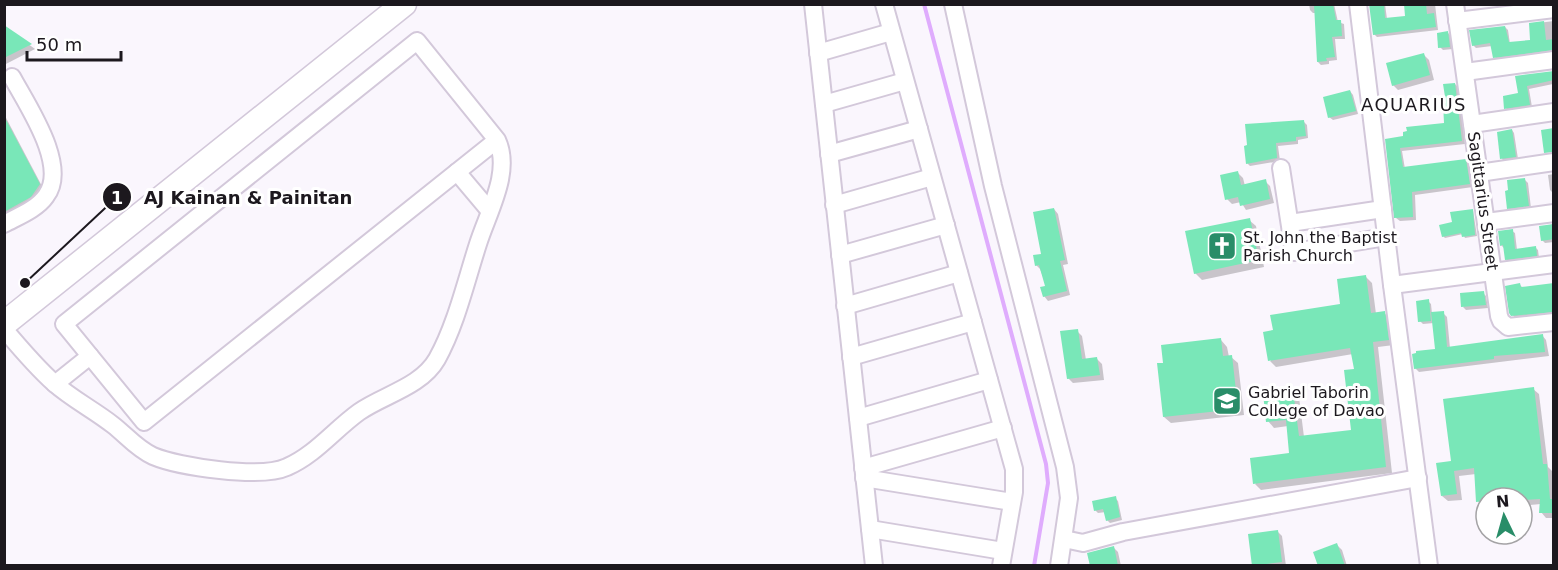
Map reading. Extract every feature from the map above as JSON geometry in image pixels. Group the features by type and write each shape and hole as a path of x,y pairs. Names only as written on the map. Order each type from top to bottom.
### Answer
{"highway":[{"path":"6,321 404,4"}],"street":[{"path":"813,4 874,566"},
{"path":"870,529 1002,558 1015,476 884,4"},
{"path":"953,4 993,186 1065,467 1069,498 1059,566"},
{"path":"1358,4 1429,566"},
{"path":"1456,13 1554,9"},
{"name":"Sagittarius Street","path":"1456,13 1499,316 1504,324 1516,327 1554,322"},
{"path":"818,53 891,32"},
{"path":"6,321 23,352 55,384 152,456 231,472 284,469 305,458 359,412 416,381 436,361 449,330 503,169 502,150 497,140 417,41 64,324 144,422 497,140"},
{"path":"1465,72 1554,60"},
{"path":"4,224 39,204 50,190 52,180 52,165 47,147 12,77"},
{"path":"824,104 905,81"},
{"path":"1472,124 1554,112"},
{"path":"829,154 919,129"},
{"path":"1479,173 1554,162"},
{"path":"1281,168 1294,252 1386,237"},
{"path":"457,172 489,210"},
{"path":"834,205 932,177"},
{"path":"1290,223 1383,209"},
{"path":"1486,222 1554,213"},
{"path":"840,255 946,225"},
{"path":"1392,285 1554,264"},
{"path":"845,306 959,273"},
{"path":"851,357 973,322"},
{"path":"55,384 90,356"},
{"path":"858,418 989,380"},
{"path":"864,473 1003,428"},
{"path":"864,473 1012,502"},
{"path":"1064,539 1083,543 1123,532 1418,478"}],"building":[{"path":"1314,4 1333,4 1336,20 1341,20 1342,36 1332,37 1335,57 1326,58 1327,61 1317,62"},
{"path":"1369,4 1384,4 1385,18 1405,16 1404,4 1426,4 1427,14 1434,13 1436,27 1373,35"},
{"path":"1544,21 1546,40 1554,39 1554,50 1493,58 1490,43 1472,46 1469,30 1505,26 1509,42 1530,40 1529,23"},
{"path":"4,25 32,44 4,58"},
{"path":"1448,31 1450,47 1438,48 1437,33"},
{"path":"1424,53 1430,75 1392,86 1386,63"},
{"path":"1554,71 1554,80 1527,86 1530,105 1504,109 1503,96 1518,93 1515,76"},
{"path":"1455,83 1462,141 1400,148 1403,167 1466,159 1470,184 1412,192 1413,217 1394,218 1385,139 1403,136 1403,132 1407,131 1406,127 1444,123 1443,103 1446,103 1443,84"},
{"path":"1350,90 1356,111 1328,118 1323,97"},
{"path":"4,116 40,184 31,197 4,212"},
{"path":"1304,120 1306,136 1296,137 1296,141 1276,143 1277,158 1246,164 1245,124"},
{"path":"1554,128 1554,152 1544,153 1541,130"},
{"path":"1512,129 1516,157 1500,159 1497,132"},
{"path":"1238,171 1241,185 1266,179 1270,199 1240,206 1238,197 1225,200 1220,175"},
{"path":"1525,178 1529,206 1507,209 1505,191 1508,190 1507,180"},
{"path":"1054,208 1065,260 1060,261 1067,291 1043,297 1040,287 1045,286 1039,265 1035,266 1033,255 1041,254 1033,212"},
{"path":"1473,209 1475,235 1462,237 1461,233 1442,237 1439,225 1452,222 1450,212"},
{"name":"St. John the Baptist Parish Church","path":"1250,218 1259,260 1194,274 1185,231"},
{"path":"1554,224 1554,239 1541,241 1539,226"},
{"path":"1513,229 1515,249 1536,246 1537,256 1505,260 1498,231"},
{"path":"1366,275 1371,313 1385,311 1389,340 1373,342 1386,467 1253,484 1250,458 1289,453 1286,420 1266,422 1263,393 1293,390 1299,436 1351,430 1344,370 1354,369 1350,348 1268,361 1263,332 1273,330 1270,315 1340,304 1337,279"},
{"path":"1520,283 1521,287 1554,283 1554,312 1511,316 1505,286"},
{"path":"1484,291 1486,305 1461,307 1460,293"},
{"path":"1429,299 1431,321 1418,322 1416,301"},
{"path":"1444,311 1447,347 1543,334 1545,352 1494,356 1494,359 1414,369 1412,354 1416,351 1435,349 1431,312"},
{"path":"1078,329 1082,359 1097,357 1100,375 1067,379 1060,331"},
{"path":"1221,338 1223,356 1232,355 1238,409 1163,417 1157,363 1163,363 1161,345"},
{"path":"1534,387 1543,464 1547,464 1550,499 1554,499 1554,513 1539,513 1540,499 1534,499 1534,486 1475,486 1474,468 1454,471 1457,494 1441,496 1436,463 1451,461 1443,399"},
{"path":"1116,496 1120,517 1106,521 1103,509 1094,511 1092,501"},
{"path":"1278,530 1282,562 1252,566 1248,534"},
{"path":"1337,543 1345,566 1318,566 1313,552"},
{"path":"1114,546 1118,566 1090,566 1087,553"}],"waterway":[{"path":"924,4 1046,464 1048,483 1034,566"}],"place":[{"name":"St. John the Baptist Parish Church","path":"1222,246"},
{"name":"AJ Kainan & Painitan","path":"25,283"},
{"name":"Gabriel Taborin College of Davao","path":"1227,401"}],"district":[{"name":"AQUARIUS","path":"1414,104"}]}
